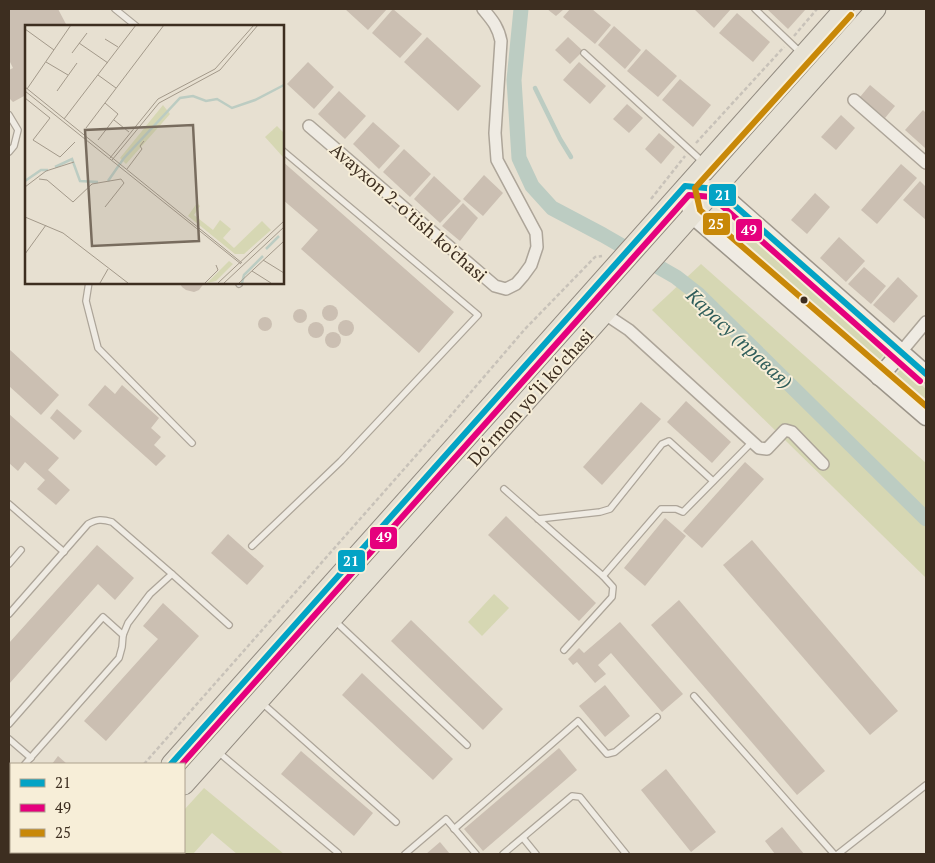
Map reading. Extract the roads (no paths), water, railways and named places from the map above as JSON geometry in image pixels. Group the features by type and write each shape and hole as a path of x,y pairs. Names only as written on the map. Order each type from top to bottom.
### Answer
{"main road":[{"name":"Do‘rmon yo‘li ko‘chasi","path":"172,763 611,260 640,237 844,9"},
{"name":"Do‘rmon yo‘li ko‘chasi","path":"185,784 876,9"},
{"path":"926,374 716,189 685,186 692,215 926,417"},
{"path":"879,377 901,352"}],"street":[{"name":"Avayxon 2-o'tish ko'chasi","path":"309,126 495,286 506,289 516,284 531,265 537,247 536,233 497,160 495,133 501,41 495,23 483,9"},
{"path":"854,100 926,163"},
{"path":"605,314 629,330 759,448 766,450 785,430 792,432 823,464"},
{"path":"901,352 926,322"}],"lane":[{"path":"115,9 135,25"},
{"path":"755,9 802,55"},
{"path":"584,53 705,164"},
{"path":"9,115 18,130 14,146 9,152"},
{"path":"252,546 341,461 478,315 284,152"},
{"path":"89,284 86,301 98,348 192,443"},
{"path":"538,519 600,512 610,509 662,444 670,441 713,481"},
{"path":"603,576 661,509 676,509 683,512 752,442"},
{"path":"504,489 603,576 613,588 612,597 564,650"},
{"path":"9,504 64,552"},
{"path":"9,614 88,524 96,519 104,519 112,522 229,625"},
{"path":"9,564 21,550"},
{"path":"26,763 119,658 123,635 128,623 150,594 172,574"},
{"path":"9,724 103,617 123,635"},
{"path":"332,619 467,746"},
{"path":"694,696 834,854"},
{"path":"259,701 396,822"},
{"path":"454,829 578,721 606,754 615,752 657,716"},
{"path":"9,739 31,758"},
{"path":"215,750 338,853"},
{"path":"838,854 926,785"},
{"path":"504,854 572,796 580,797 626,854"},
{"path":"405,854 446,819 476,854"},
{"path":"523,838 536,854"}],"waterway":[{"name":"Карасу (правая)","path":"521,9 514,80 519,158 532,186 552,208 676,277 699,295 926,519"},
{"path":"535,88 571,157"}]}
